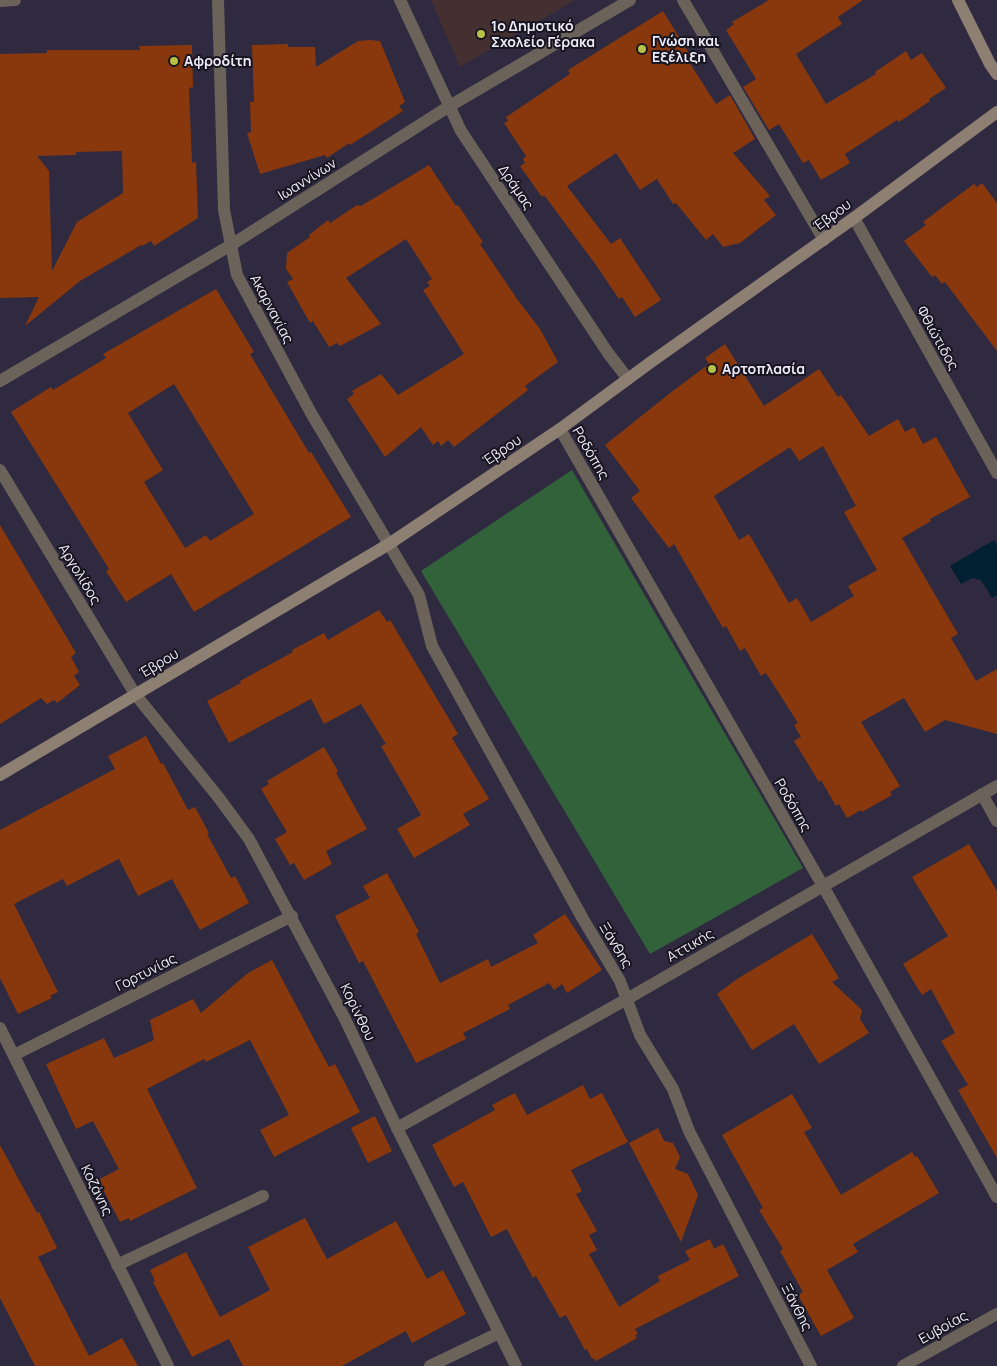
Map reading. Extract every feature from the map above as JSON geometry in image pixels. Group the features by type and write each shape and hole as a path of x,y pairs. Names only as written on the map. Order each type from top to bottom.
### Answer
{"street":[{"path":"0,1 15,0"},
{"name":"Ακαρνανίας","path":"218,0 224,210 237,275 311,413 389,544"},
{"name":"Δράμας","path":"400,0 448,107 466,140 608,353 628,379"},
{"name":"Ιωαννίνων","path":"0,381 231,246 448,107 630,0"},
{"path":"683,0 824,240"},
{"path":"958,0 990,64 997,74"},
{"name":"Έβρου","path":"0,775 389,544 560,429 824,240 997,112"},
{"name":"Φθιώτιδος","path":"854,218 997,473"},
{"name":"Ροδόπης","path":"560,429 823,886 997,1197"},
{"name":"Αργολίδος","path":"0,470 135,694"},
{"name":"Ξάνθης","path":"389,544 419,595 432,646 583,919 620,981 640,1035 673,1089 689,1131 811,1366"},
{"name":"Κορίνθου","path":"135,694 249,839 292,916 344,1017 397,1128 516,1366"},
{"name":"Αττικής","path":"397,1128 627,999 997,786"},
{"path":"982,794 997,822"},
{"name":"Γορτυνίας","path":"14,1056 292,916"},
{"name":"Κοζάνης","path":"0,1028 168,1366"},
{"path":"117,1265 263,1196"},
{"name":"Ευβοίας","path":"903,1366 997,1314"},
{"path":"430,1366 499,1333"}],"shaded area":[{"name":"1ο Δημοτικό Σχολείο Γέρακα","path":"431,0 575,0 460,67"}],"green space":[{"path":"572,470 803,868 650,954 421,571"}],"water":[{"path":"994,540 997,545 997,595 992,598 981,580 972,578 961,584 950,566"}],"building":[{"path":"769,0 863,0 838,17 842,24 796,54 826,104 876,74 875,72 906,51 911,60 922,53 946,88 899,122 897,120 845,154 850,163 821,180 809,160 803,163 779,124 769,130 743,87 756,79 726,30 734,24 732,22"},
{"path":"663,11 693,60 689,62 716,104 730,95 755,139 733,153 770,196 764,200 776,215 740,243 723,247 713,234 706,240 676,203 673,204 657,179 640,190 616,153 567,186 611,244 620,238 661,300 635,317 622,297 619,299 544,195 542,197 520,166 525,163 523,159 526,156 504,123 508,121 506,117 570,74 568,70"},
{"path":"358,41 380,41 405,102 399,106 403,111 327,158 325,155 260,174 247,133 251,132 250,102 254,102 252,45 288,44 288,47 315,47 316,67"},
{"path":"192,45 193,87 189,88 192,163 196,162 198,218 154,246 151,241 141,245 80,281 25,326 39,297 0,298 0,54 47,53 47,50 140,50 139,46","holes":["122,151 123,193 77,222 52,271 49,171 37,156 76,155 76,152"]},
{"path":"429,165 483,242 480,244 517,299 540,329 558,362 525,386 528,390 454,447 448,440 441,446 438,441 433,445 421,427 385,457 347,399 354,394 352,391 381,374 398,395 464,354 423,290 430,286 427,282 432,279 406,239 346,278 381,324 340,346 337,343 329,347 313,321 310,323 287,282 293,279 286,269 287,253 310,237 309,235 328,220 330,223 357,205 361,206"},
{"path":"982,183 997,203 997,351 945,282 942,284 935,275 932,277 904,241 926,225 923,222 944,206 974,184 977,187"},
{"path":"216,289 254,352 250,354 309,453 311,452 351,517 194,612 171,574 126,602 106,571 109,569 11,412 51,387 53,390 106,358 103,354","holes":["174,384 254,514 210,541 206,535 185,548 144,482 163,470 128,413"]},
{"path":"725,344 764,406 819,369 838,397 841,395 869,436 898,419 905,432 914,427 923,444 936,437 970,497 930,519 931,521 902,538 958,634 951,638 976,681 997,669 997,734 945,720 925,732 904,698 861,722 900,786 890,792 892,795 847,818 839,804 836,806 821,780 819,782 794,741 801,737 794,725 798,723 766,673 761,676 745,648 740,651 726,626 723,628 674,544 669,548 631,498 640,491 605,445 709,364 705,358","holes":["823,446 856,506 844,512 877,570 848,586 854,596 811,622 797,598 789,603 749,534 739,540 714,496 790,447 799,461"]},
{"path":"0,525 76,653 71,657 79,672 74,676 80,685 57,703 54,700 47,704 41,698 0,724"},
{"path":"379,610 387,622 390,620 458,734 452,738 489,799 463,814 470,825 414,858 397,829 421,815 381,746 386,744 361,704 324,724 311,699 229,743 207,701 241,683 240,681 324,633 328,640"},
{"path":"146,736 188,810 195,807 209,833 207,834 231,878 235,876 249,903 200,930 172,879 138,896 119,859 67,886 63,879 14,904 58,992 50,996 52,998 18,1014 0,978 0,830 115,769 108,756"},
{"path":"324,747 367,829 326,851 332,864 304,880 294,863 290,865 275,839 287,832 261,789 269,784 267,781"},
{"path":"969,844 997,891 997,1158 958,1090 968,1085 941,1041 955,1033 931,989 922,995 903,964 948,936 912,877"},
{"path":"387,873 419,932 416,934 440,983 488,959 491,967 538,943 533,935 565,914 602,970 567,993 562,984 554,990 549,983 508,1005 510,1009 463,1033 466,1039 416,1063 363,961 359,963 335,916 370,898 363,886"},
{"path":"812,934 839,978 832,982 862,1010 860,1019 869,1033 819,1064 794,1024 752,1050 717,994 737,979"},
{"path":"272,960 329,1067 335,1064 360,1112 274,1157 260,1130 289,1115 250,1040 206,1062 204,1059 147,1089 197,1188 130,1221 129,1218 120,1222 98,1180 119,1169 93,1121 76,1129 46,1064 104,1038 114,1058 154,1040 150,1020 193,999 201,1013 248,973"},
{"path":"583,1085 590,1099 602,1093 628,1142 571,1170 582,1191 576,1194 597,1231 589,1235 597,1250 589,1254 619,1307 660,1281 658,1276 690,1260 685,1251 710,1239 714,1249 723,1244 739,1276 635,1329 638,1334 635,1335 637,1338 596,1361 594,1358 592,1359 587,1349 585,1350 566,1315 560,1318 536,1276 533,1278 507,1229 491,1237 463,1182 454,1187 432,1145 495,1110 492,1105 515,1093 527,1115"},
{"path":"792,1094 812,1128 804,1132 841,1195 912,1152 915,1157 917,1156 939,1193 853,1244 858,1252 827,1270 854,1318 821,1336 798,1295 803,1292 780,1251 783,1249 759,1210 763,1208 722,1135"},
{"path":"375,1116 392,1151 368,1163 351,1128"},
{"path":"658,1128 664,1141 673,1143 680,1157 675,1169 688,1174 698,1195 681,1242 629,1143"},
{"path":"0,1145 37,1213 39,1212 57,1248 38,1257 89,1356 122,1338 138,1366 35,1366 0,1298"},
{"path":"305,1218 327,1259 396,1221 427,1279 443,1270 466,1314 412,1343 406,1331 342,1366 243,1366 229,1339 192,1357 153,1282 155,1281 150,1270 186,1252 220,1317 270,1290 248,1247"}],"place":[{"name":"1ο Δημοτικό Σχολείο Γέρακα","path":"481,34"},
{"name":"Γνώση και Εξέλιξη","path":"642,49"},
{"name":"Αφροδίτη","path":"174,61"},
{"name":"Αρτοπλασία","path":"712,369"}]}
